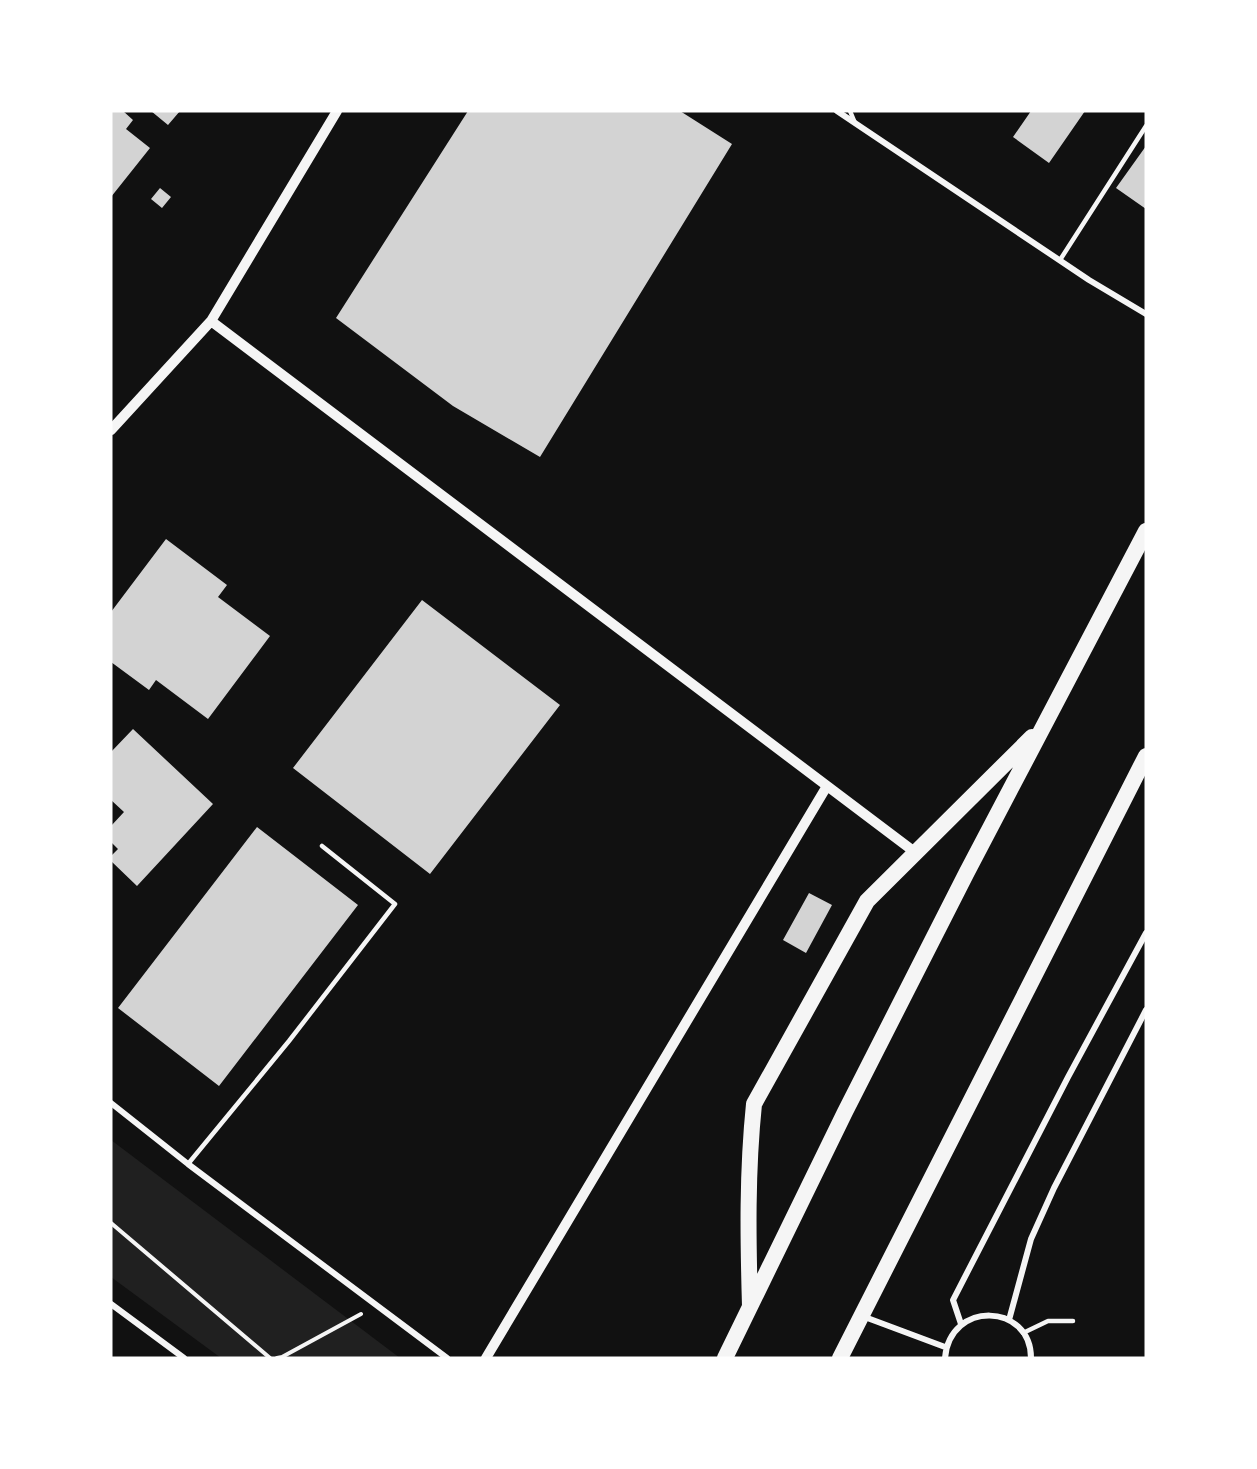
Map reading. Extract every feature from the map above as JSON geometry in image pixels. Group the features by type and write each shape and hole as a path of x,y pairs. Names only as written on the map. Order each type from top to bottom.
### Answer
{"highway":[{"path":"725,1358 861,1081 1146,531"},
{"path":"750,1308 747,1211 754,1104 867,901 1043,726"},
{"path":"840,1358 1146,756"}],"street":[{"path":"111,430 211,321 337,111"},
{"path":"837,111 1060,260 1146,314"},
{"path":"211,321 916,853"},
{"path":"486,1358 827,786"},
{"path":"961,1324 953,1300 1068,1077 1145,937"},
{"path":"1009,1320 1036,1229 1054,1188 1146,1010"},
{"path":"111,1103 447,1358"},
{"path":"111,1304 184,1358"},
{"path":"945,1358 945,1347 951,1334 961,1324 984,1315 1009,1320 1027,1339 1031,1358"},
{"path":"861,1316 945,1347"}],"lane":[{"path":"850,111 855,123"},
{"path":"1060,260 1146,126"},
{"path":"189,1164 395,904 322,846"},
{"path":"1023,1333 1048,1321 1073,1321"}],"path":[{"path":"111,1222 270,1358"},
{"path":"277,1358 377,1305"}],"shaded area":[{"path":"111,1140 400,1358 221,1358 111,1277"}],"building":[{"path":"111,111 123,111 133,120 126,129 150,148 111,197"},
{"path":"151,111 180,111 168,125"},
{"path":"468,111 680,111 732,144 540,457 453,406 336,318"},
{"path":"1031,111 1085,111 1049,163 1013,137"},
{"path":"1146,146 1146,209 1116,188"},
{"path":"160,188 171,197 162,208 151,199"},
{"path":"166,539 227,585 218,597 270,636 208,719 156,680 149,690 111,662 111,612"},
{"path":"422,600 560,705 430,874 293,768"},
{"path":"133,729 213,804 137,886 111,861 111,856 118,849 111,842 111,826 124,812 111,800 111,752"},
{"path":"257,827 358,905 219,1086 118,1008"},
{"path":"809,893 832,905 806,953 783,940"}]}
